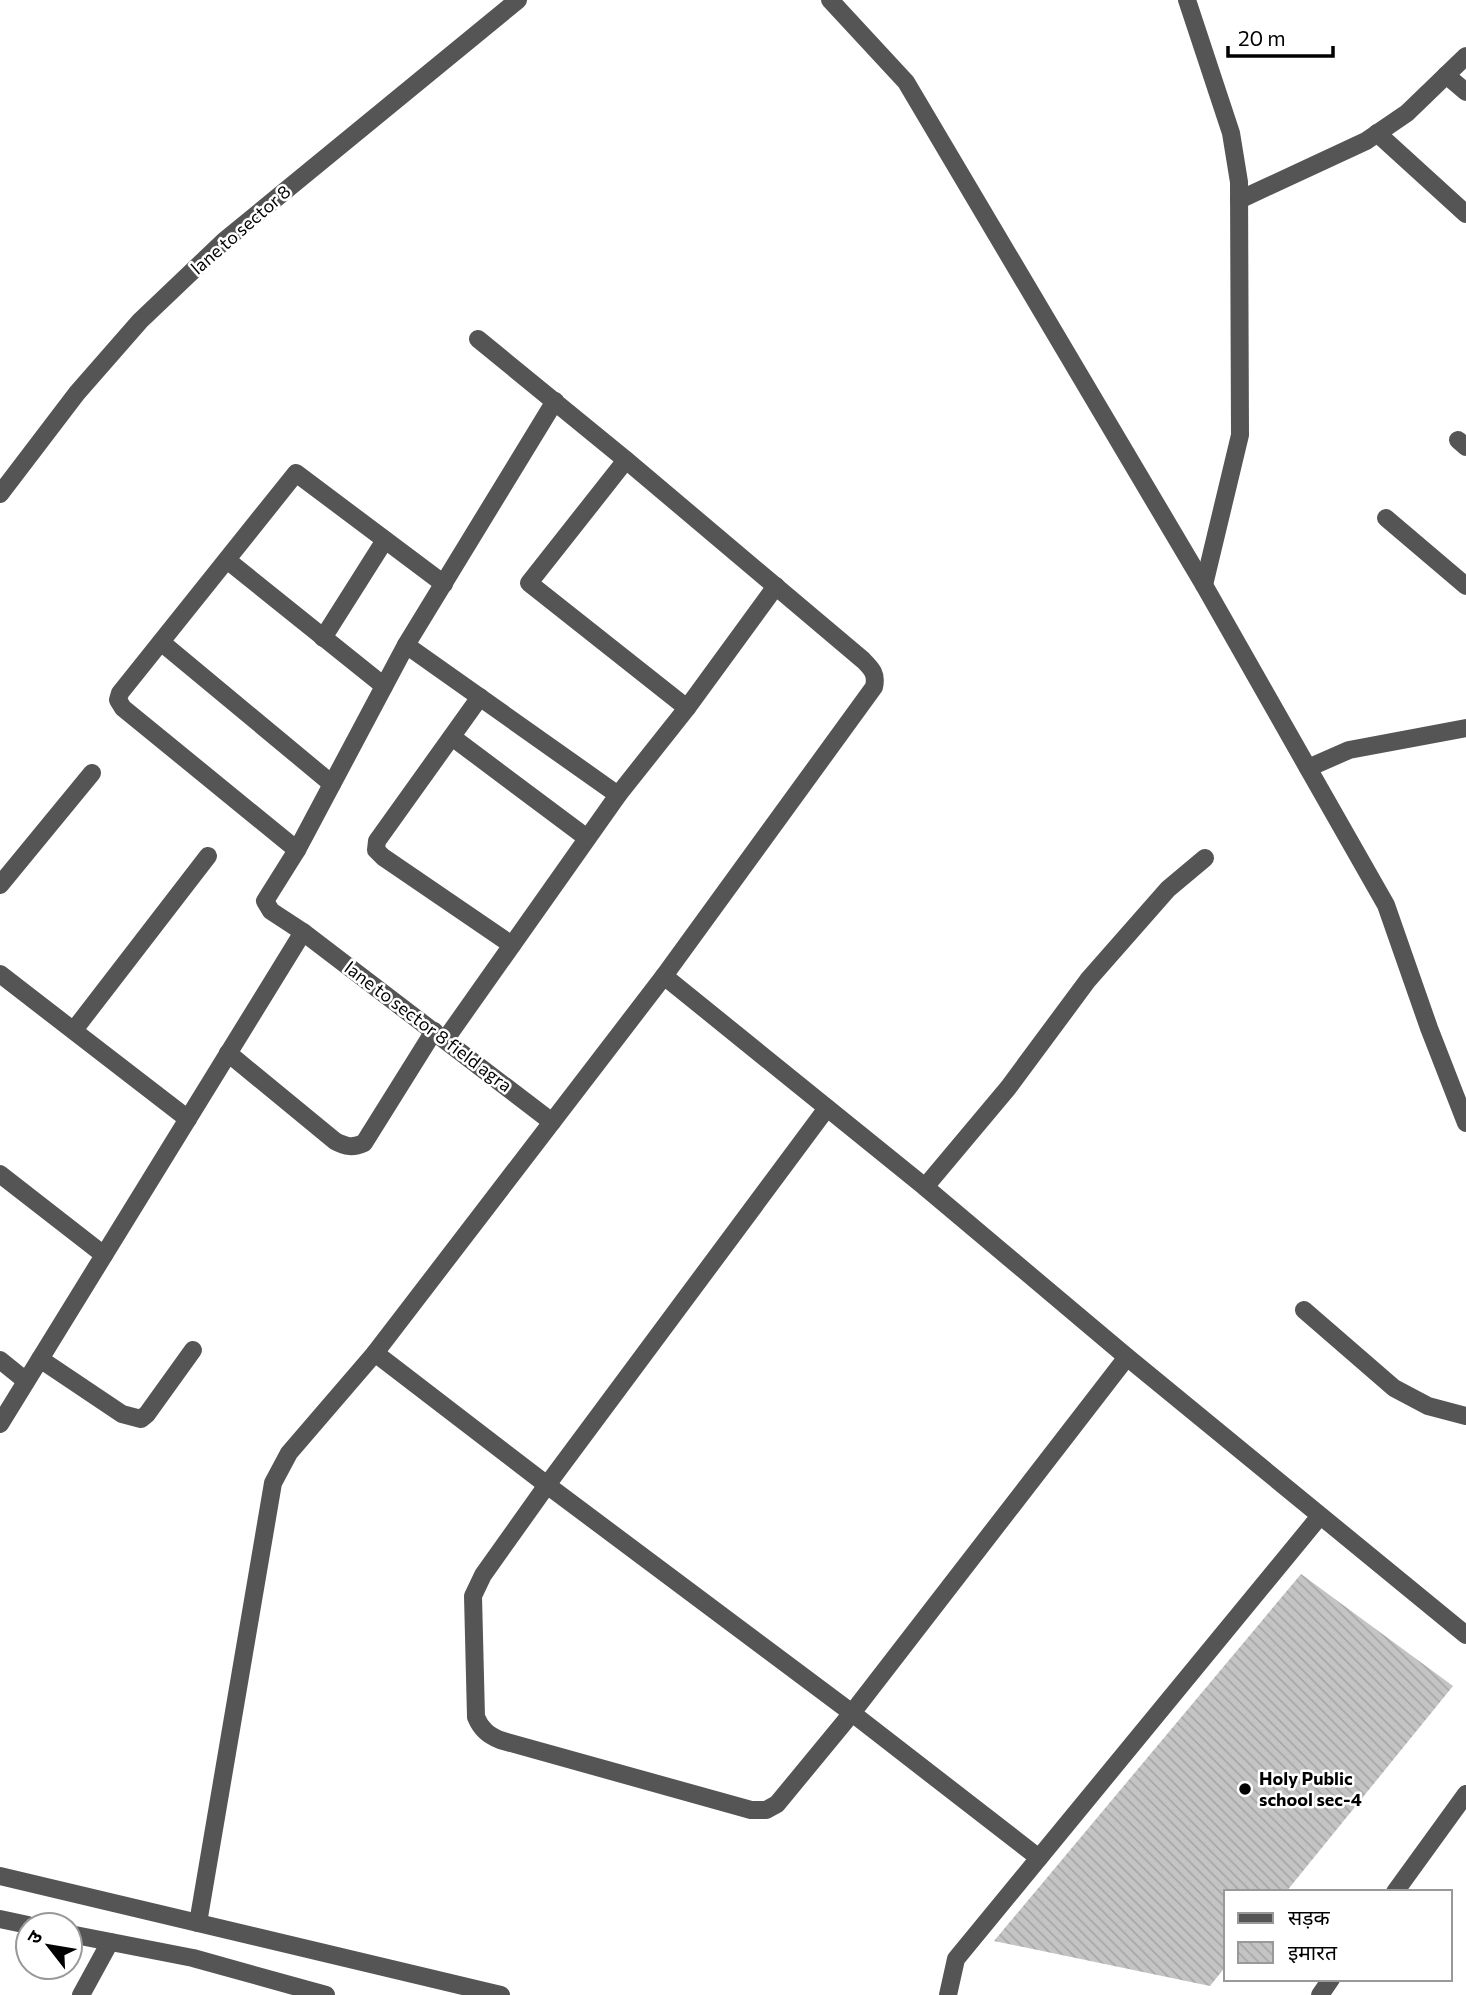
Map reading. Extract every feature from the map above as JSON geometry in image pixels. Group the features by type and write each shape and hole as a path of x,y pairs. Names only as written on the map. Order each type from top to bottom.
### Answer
{"street":[{"name":"lane to sector 8","path":"0,494 77,393 131,331 224,241 518,0"},
{"path":"830,0 906,82 1204,585 1308,768 1385,905 1466,1122"},
{"path":"1187,0 1231,132 1237,159 1239,200 1240,435 1204,585"},
{"path":"1239,200 1377,133 1407,113 1466,56"},
{"path":"1446,75 1466,92"},
{"path":"1377,133 1466,214"},
{"path":"198,1923 273,1483 289,1453 375,1353 664,976 874,687 876,678 873,670 776,586 478,339"},
{"path":"444,584 296,473 120,693 120,704 297,850 406,645 444,584 555,401"},
{"path":"626,460 528,583 687,708"},
{"path":"1386,518 1466,586"},
{"path":"323,638 386,540"},
{"path":"226,560 384,686"},
{"path":"228,1053 335,1141 355,1147 364,1143 439,1036 512,945 618,794 687,708 776,586"},
{"path":"161,642 332,784"},
{"path":"406,645 618,794"},
{"path":"480,697 377,841 376,850 383,858 512,945"},
{"path":"1308,768 1349,750 1466,728"},
{"path":"452,737 587,838"},
{"path":"0,885 92,773"},
{"name":"lane to sector 8 field agra","path":"297,850 265,901 271,911 303,932 552,1122"},
{"path":"74,1030 208,856"},
{"path":"925,1186 1008,1088 1088,980 1168,889 1205,858"},
{"path":"0,1424 303,932"},
{"path":"0,974 188,1119"},
{"path":"664,976 925,1186 1127,1357 1466,1636"},
{"path":"827,1108 482,1575 473,1596 475,1717 485,1732 499,1740 758,1810 766,1810 777,1804 852,1713 1127,1357"},
{"path":"0,1174 104,1255"},
{"path":"1304,1310 1394,1388 1428,1406 1466,1416"},
{"path":"40,1359 122,1414 141,1419 148,1414 192,1350"},
{"path":"375,1353 852,1713 1039,1858"},
{"path":"0,1360 26,1381"},
{"path":"948,1995 956,1959 1320,1516"},
{"path":"1396,1890 1466,1794"},
{"path":"0,1876 501,1995"},
{"path":"84,1937 193,1958 326,1995"},
{"path":"81,1995 110,1942"}],"building":[{"name":"Holy Public school sec-4","path":"1301,1574 1453,1686 1288,1890 1224,1890 1224,1968 1210,1986 994,1941"}],"place":[{"name":"Holy Public school sec-4","path":"1245,1789"}]}
